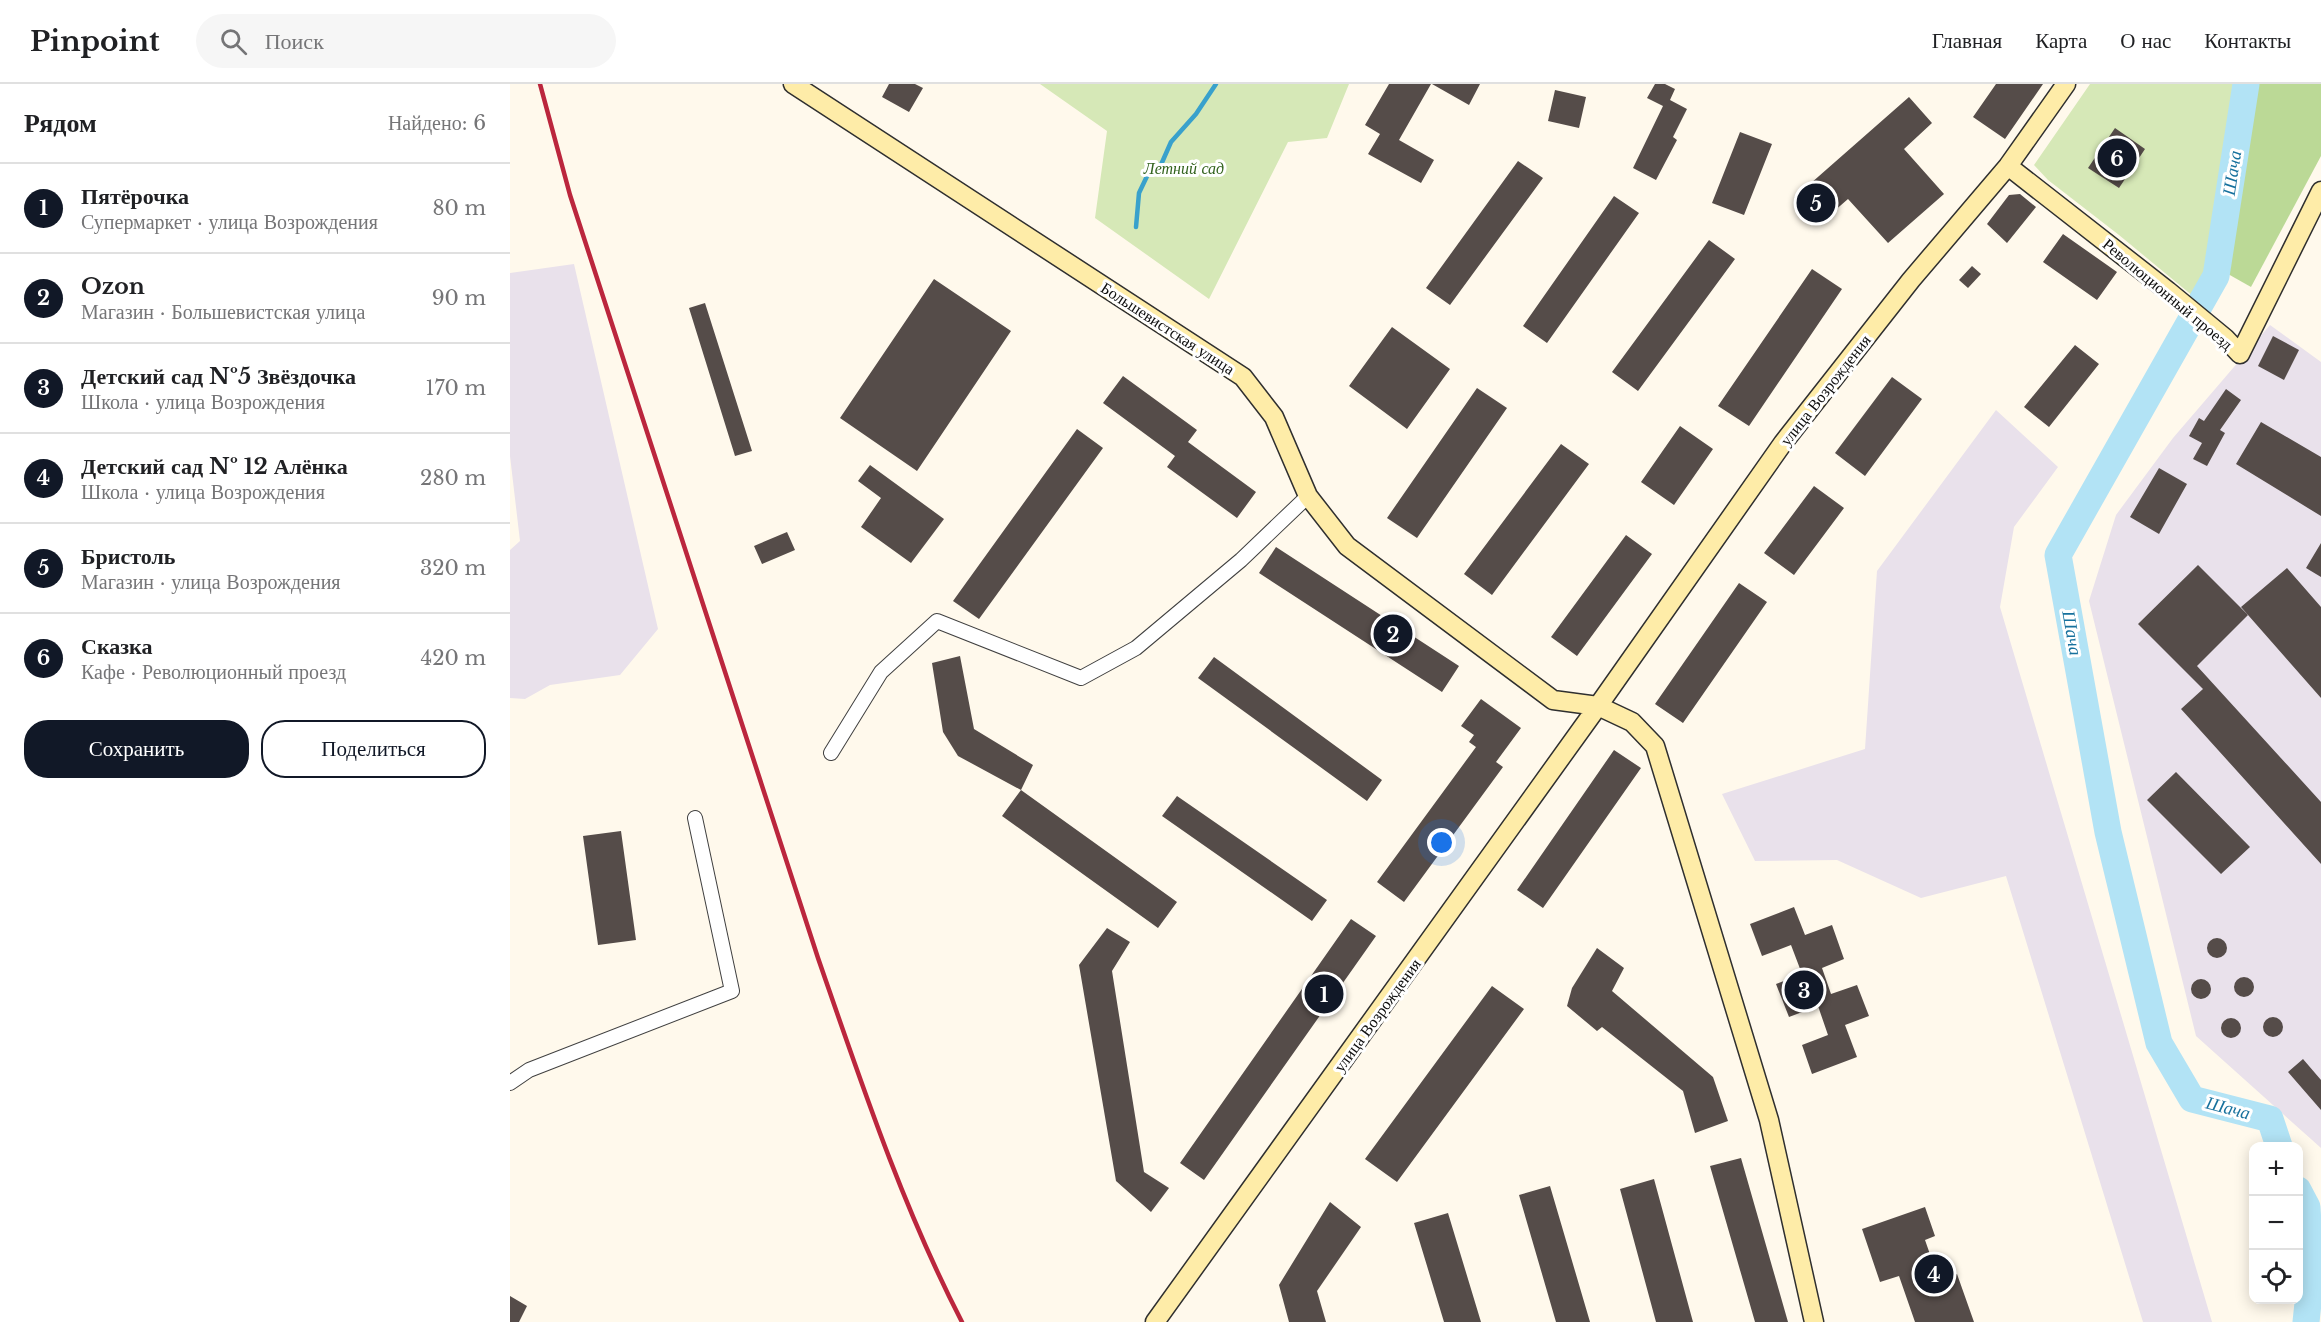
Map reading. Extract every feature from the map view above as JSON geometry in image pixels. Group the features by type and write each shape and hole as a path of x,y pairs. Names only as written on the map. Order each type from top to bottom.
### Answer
{"main road":[{"name":"Большевистская улица","path":"794,84 1244,377 1274,417 1308,496 1347,546 1553,700 1598,706"},
{"name":"улица Возрождения","path":"1155,1322 1598,706 1783,443 1911,280 2008,166 2066,84"},
{"name":"Революционный проезд","path":"2008,166 2168,291 2240,354 2321,191"},
{"path":"1598,706 1632,722 1654,746 1769,1120 1814,1322"}],"street":[{"path":"831,753 880,672 937,621 1081,678 1136,648 1241,560 1308,496"},
{"path":"510,1083 529,1070 732,991 695,818"}],"shaded area":[{"path":"574,264 658,629 620,675 550,685 525,699 510,698 510,550 520,541 510,456 510,273"},
{"path":"2270,325 2321,362 2321,1148 2196,1036 2089,601 2116,515 2173,438"},
{"path":"1996,410 2058,467 2014,527 2000,607 2212,1322 2143,1322 2006,876 1921,898 1837,860 1755,861 1722,794 1865,749 1877,571"}],"green space":[{"name":"Летний сад","path":"1040,84 1349,84 1327,138 1288,142 1209,299 1095,218 1107,131"},
{"path":"2090,84 2235,84 2228,274 2211,311 2048,180 2034,165"},
{"path":"2235,84 2321,84 2321,156 2251,287 2228,274"}],"building":[{"path":"889,84 915,84 923,88 909,112 882,97"},
{"path":"1389,84 1431,84 1399,140 1434,160 1421,183 1368,154 1380,134 1365,125"},
{"path":"1432,84 1480,84 1469,105"},
{"path":"1655,84 1665,84 1675,89 1670,100 1687,109 1673,137 1677,140 1656,180 1633,168 1663,106 1647,98"},
{"path":"1996,84 2043,84 2005,139 1973,117"},
{"path":"1555,90 1586,97 1579,128 1548,121"},
{"path":"1909,97 1932,123 1904,149 1944,194 1888,243 1848,199 1818,225 1794,198"},
{"path":"2115,128 2145,149 2119,188 2088,168"},
{"path":"1740,132 1772,144 1744,215 1712,203"},
{"path":"1518,161 1543,178 1450,305 1426,288"},
{"path":"2020,194 2036,207 2007,243 1987,224 2009,195"},
{"path":"1614,196 1639,213 1547,343 1523,326"},
{"path":"2063,234 2117,272 2097,300 2043,262"},
{"path":"1709,240 1735,259 1638,391 1612,372"},
{"path":"1972,266 1981,274 1968,288 1959,280"},
{"path":"1812,269 1842,289 1749,426 1718,406"},
{"path":"934,279 1011,331 917,471 840,418"},
{"path":"705,303 752,451 735,456 689,308"},
{"path":"1392,327 1450,369 1407,429 1349,386"},
{"path":"2273,336 2299,350 2284,380 2258,366"},
{"path":"2075,345 2099,364 2049,427 2024,407"},
{"path":"1123,376 1197,430 1188,442 1256,492 1237,518 1167,467 1175,456 1103,403"},
{"path":"1892,377 1922,399 1865,476 1835,453"},
{"path":"1477,388 1507,408 1417,538 1387,518"},
{"path":"2226,389 2241,400 2220,430 2225,433 2207,466 2193,459 2202,443 2189,436 2199,418 2204,421"},
{"path":"2261,422 2321,457 2321,516 2236,464"},
{"path":"1680,426 1713,449 1674,505 1641,482"},
{"path":"1077,429 1103,448 979,619 953,601"},
{"path":"1561,444 1589,464 1492,595 1464,574"},
{"path":"870,465 944,519 911,563 861,527 881,498 858,481"},
{"path":"2159,468 2187,484 2159,534 2130,517"},
{"path":"1814,486 1844,508 1794,575 1764,553"},
{"path":"787,532 795,550 762,564 754,546"},
{"path":"1626,535 1652,554 1577,656 1551,637"},
{"path":"2321,543 2321,577 2306,568"},
{"path":"1276,547 1459,666 1442,692 1259,573"},
{"path":"2198,565 2248,615 2197,666 2321,802 2321,864 2181,709 2203,689 2138,624"},
{"path":"2287,568 2321,607 2321,698 2241,607"},
{"path":"1739,583 1767,602 1683,723 1655,704"},
{"path":"960,656 974,729 1033,765 1021,790 958,756 943,732 932,663"},
{"path":"1214,657 1382,780 1367,801 1198,678"},
{"path":"1481,699 1521,728 1496,762 1503,767 1404,902 1377,882 1476,747 1469,742 1474,735 1461,726"},
{"path":"1614,750 1641,768 1543,908 1517,890"},
{"path":"2176,772 2250,847 2221,874 2147,800"},
{"path":"1021,790 1177,902 1158,928 1002,816"},
{"path":"1177,796 1327,900 1312,921 1162,816"},
{"path":"621,831 636,940 598,945 583,836"},
{"path":"1794,907 1805,935 1832,925 1844,959 1822,968 1831,994 1857,985 1869,1016 1845,1025 1857,1057 1812,1074 1802,1045 1828,1035 1818,1006 1789,1017 1776,984 1802,974 1791,945 1762,956 1750,924"},
{"path":"1351,919 1376,936 1204,1180 1180,1163"},
{"path":"1107,928 1130,942 1112,971 1144,1172 1169,1188 1151,1212 1116,1181 1079,965"},
{"path":"2213,938 2221,938 2227,944 2227,952 2221,958 2213,958 2207,952 2207,944"},
{"path":"1597,948 1624,968 1612,991 1713,1077 1728,1121 1695,1133 1683,1091 1602,1027 1597,1031 1567,1006 1572,988"},
{"path":"2240,977 2248,977 2254,983 2254,991 2248,997 2240,997 2234,991 2234,983"},
{"path":"2197,979 2205,979 2211,985 2211,993 2205,999 2197,999 2191,993 2191,985"},
{"path":"1492,986 1524,1009 1397,1182 1365,1159"},
{"path":"2269,1017 2277,1017 2283,1023 2283,1031 2277,1037 2269,1037 2263,1031 2263,1023"},
{"path":"2227,1018 2235,1018 2241,1024 2241,1032 2235,1038 2227,1038 2221,1032 2221,1024"},
{"path":"2303,1059 2321,1080 2321,1110 2288,1072"},
{"path":"1741,1158 1788,1322 1755,1322 1710,1166"},
{"path":"1654,1179 1693,1322 1656,1322 1620,1189"},
{"path":"1550,1186 1590,1322 1556,1322 1519,1195"},
{"path":"1330,1202 1361,1227 1317,1291 1326,1322 1289,1322 1279,1285"},
{"path":"1925,1207 1935,1236 1925,1240 1939,1280 1957,1274 1974,1322 1915,1322 1899,1276 1880,1282 1862,1229"},
{"path":"1448,1213 1481,1322 1444,1322 1414,1223"},
{"path":"510,1296 527,1306 519,1322 510,1322"}],"waterway":[{"path":"1136,227 1139,193 1149,172 1160,167 1171,142 1196,114 1216,84"},
{"name":"Шача","path":"2246,84 2216,276 2058,555 2108,832 2159,1043 2192,1099 2270,1119 2278,1142"},
{"name":"Шача","path":"2301,1196 2307,1207 2311,1275 2306,1322"}],"railway":[{"path":"540,84 570,195 818,958 901,1189 962,1322"}],"place":[{"name":"Сказка","path":"2117,158"},
{"name":"Бристоль","path":"1816,203"},
{"name":"Ozon","path":"1393,634"},
{"name":"Детский сад №5 Звёздочка","path":"1804,990"},
{"name":"Пятёрочка","path":"1324,994"},
{"name":"Детский сад № 12 Алёнка","path":"1934,1274"}]}
